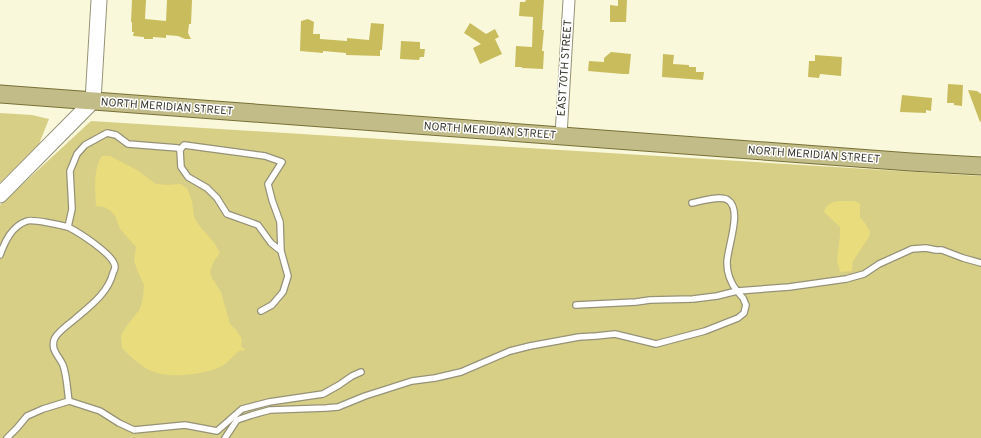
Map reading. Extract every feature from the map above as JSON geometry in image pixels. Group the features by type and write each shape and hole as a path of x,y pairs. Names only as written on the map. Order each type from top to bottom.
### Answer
{"main road":[{"path":"0,195 93,101 99,0"},
{"name":"NORTH MERIDIAN STREET","path":"0,94 981,166"}],"street":[{"name":"EAST 70TH STREET","path":"560,136 569,0"}],"lane":[{"path":"68,227 72,209 70,171 77,154 85,145 107,133 116,135 128,144 178,148 180,150"},
{"path":"261,311 272,305 283,292 288,276 281,251 280,222 268,184 282,162 265,156 184,145 180,150 181,167 188,177 207,188 217,198 227,214 258,225 271,243 281,251"},
{"path":"225,438 237,420 252,415 270,410 338,407 365,396 412,382 462,372 510,351 530,346 579,337 615,334 656,344 706,331 738,318 744,313 746,305 743,298 736,292 730,282 728,273 727,262 735,221 732,205 728,200 721,198 692,203"},
{"path":"0,255 6,240 16,227 28,220 68,227 87,238 112,259 115,266 112,278 107,288 88,308 64,327 54,339 53,349 63,365 69,401"},
{"path":"576,304 636,302 655,299 693,299 736,292 789,287 846,279 864,274 879,264 912,250 926,248 942,250 981,263"},
{"path":"7,438 27,416 43,409 69,401 100,411 119,423 134,430 185,425 217,431 242,409 269,402 323,394 361,372"}],"shaded area":[{"path":"0,113 32,115 49,119 39,144 0,183"},
{"path":"91,121 981,176 981,438 0,438 0,205"},
{"path":"102,156 110,156 137,170 156,184 180,184 187,188 192,201 194,217 215,244 220,253 214,261 210,272 221,292 230,324 242,339 241,346 246,350 239,351 223,366 196,374 161,374 141,365 122,348 121,336 125,328 140,309 144,285 134,261 136,247 120,229 115,216 111,211 104,207 96,206 96,173"},
{"path":"839,201 855,201 860,204 860,217 870,232 869,237 853,261 852,271 840,272 837,260 840,227 824,212 826,207 830,204"}],"building":[{"path":"132,0 146,0 145,19 166,21 167,0 192,0 191,24 189,24 188,33 191,39 166,35 166,38 153,37 153,39 144,39 144,37 133,36 134,32 132,32 131,22"},
{"path":"526,0 544,0 542,30 544,30 542,51 544,51 543,69 515,67 516,46 532,47 533,17 519,16 520,2 525,2"},
{"path":"618,0 627,0 626,22 610,22 610,5 618,6"},
{"path":"308,19 314,22 313,34 320,34 320,39 347,41 347,38 369,40 371,23 384,24 382,50 380,50 380,56 346,55 346,53 323,51 323,53 300,51 301,21"},
{"path":"470,23 486,34 495,29 499,37 495,39 502,54 480,64 473,48 481,44 464,33"},
{"path":"401,41 420,42 420,49 425,49 424,57 420,57 419,60 400,59"},
{"path":"611,52 631,54 629,74 588,71 589,61 604,62 604,58"},
{"path":"663,54 674,55 673,64 689,65 689,67 696,67 696,72 704,72 703,80 662,77"},
{"path":"815,55 842,57 841,76 820,74 819,78 808,77 809,61 815,61"},
{"path":"948,84 963,85 962,106 954,105 954,103 947,103"},
{"path":"968,90 977,91 981,94 980,122"},
{"path":"902,95 932,98 931,111 926,110 926,113 900,112"}]}
